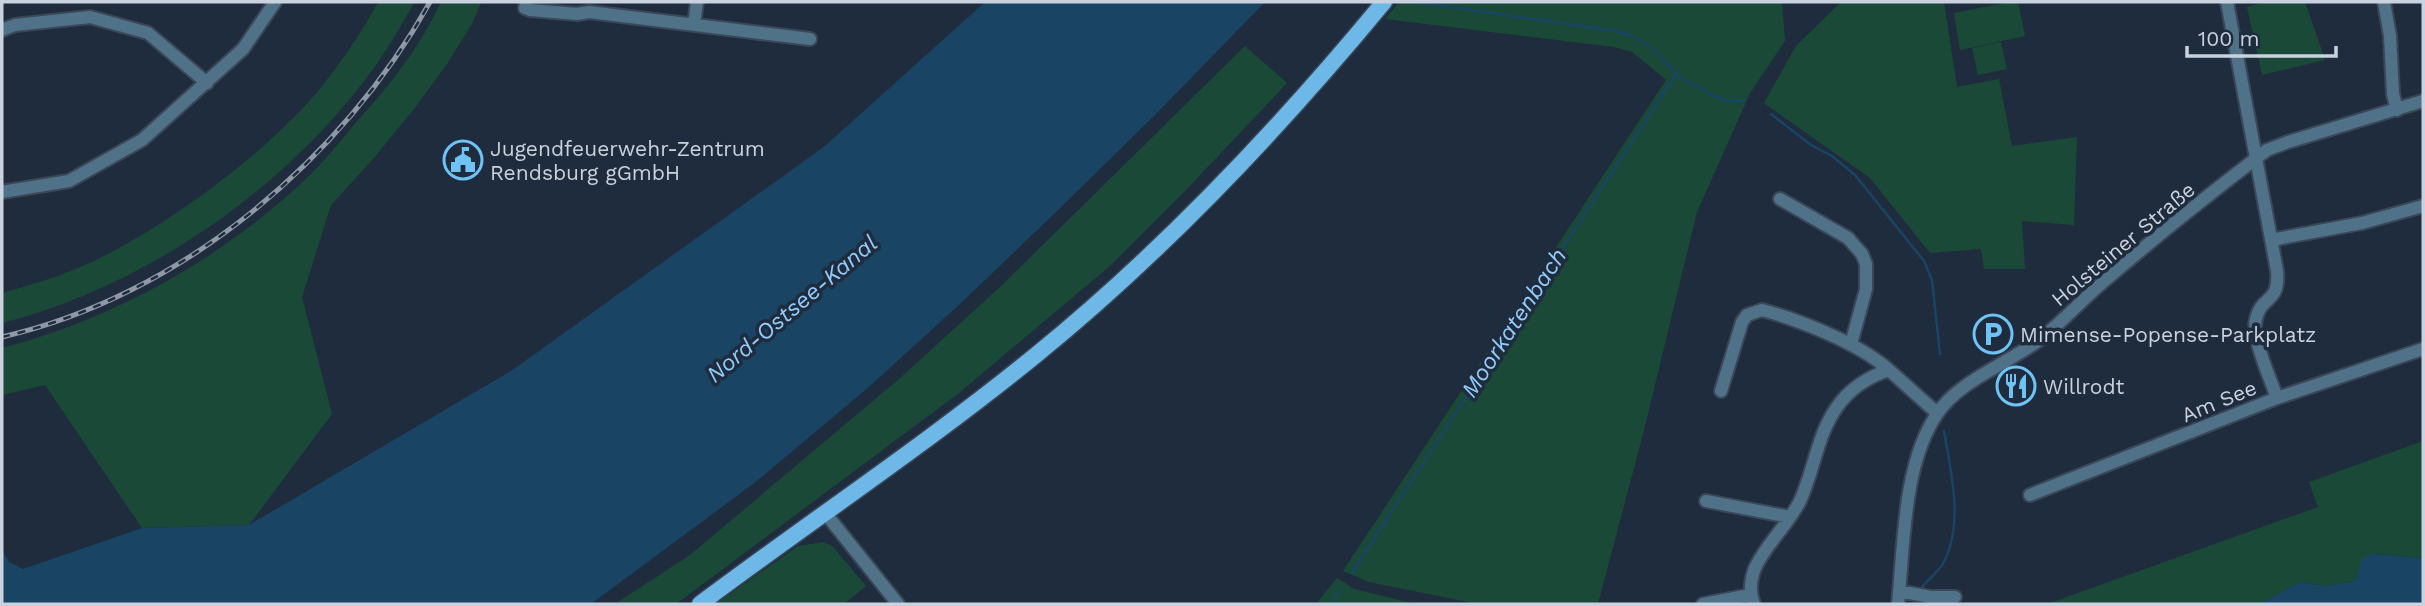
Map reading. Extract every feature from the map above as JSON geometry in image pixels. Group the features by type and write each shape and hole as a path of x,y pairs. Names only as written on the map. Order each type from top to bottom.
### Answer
{"main road":[{"path":"701,604 917,448 1028,362 1138,265 1246,157 1384,2"}],"street":[{"path":"2,192 69,181 142,140 243,49 275,2"},
{"path":"526,2 525,8 530,10 577,14 590,7 810,39"},
{"path":"694,24 697,2"},
{"path":"2227,2 2278,284 2276,293 2258,313 2255,330 2277,398"},
{"path":"2384,2 2397,110"},
{"path":"2,30 15,25 90,17 148,33 207,83"},
{"name":"Holsteiner Straße","path":"1903,596 1911,480 1920,446 1937,413 1969,384 2043,337 2103,282 2267,150 2423,101"},
{"path":"1780,199 1848,238 1862,254 1866,264 1866,289 1851,344"},
{"path":"2271,240 2362,223 2423,206"},
{"path":"1721,391 1742,322 1747,315 1762,310 1851,344 1878,361 1937,413"},
{"name":"Am See","path":"2030,495 2277,398 2423,349"},
{"path":"1703,604 1752,600 1751,580 1755,567 1790,517 1808,482 1828,421 1838,405 1862,382 1889,370"},
{"path":"1706,501 1790,517"},
{"path":"827,514 898,604"},
{"path":"1903,596 1955,597"}],"green space":[{"path":"378,2 415,2 376,65 341,110 301,152 258,190 211,226 161,257 109,284 56,306 2,323 2,293 40,282 102,257 162,223 255,154 308,102 329,77"},
{"path":"441,2 481,2 472,24 447,64 414,109 331,205 302,297 332,414 249,525 142,528 45,385 2,395 2,348 86,320 127,302 205,258 277,205 310,175 382,92 424,34"},
{"path":"1399,2 1782,2 1785,41 1750,93 1697,212 1598,604 1478,604 1369,582 1343,571 1666,80 1632,52 1614,47 1385,19"},
{"path":"1841,2 1944,2 1957,87 1999,79 2012,146 2077,137 2074,225 2022,221 2025,269 1984,269 1981,249 1930,253 1870,178 1764,103 1796,46"},
{"path":"2018,2 2025,36 1960,50 1954,13"},
{"path":"2265,2 2305,2 2325,60 2262,75 2247,7"},
{"path":"2001,42 2007,69 1978,75 1972,48"},
{"path":"1245,46 1287,83 1111,265 959,393 676,604 615,604 690,555 899,379 1000,287"},
{"path":"2423,441 2423,558 2373,554 2358,577 2351,582 2326,586 2300,582 2260,604 2047,604 2318,507 2309,482"},
{"path":"824,542 833,547 866,586 844,604 716,604 798,546"},
{"path":"1337,578 1354,589 1416,604 1316,604"}],"water":[{"name":"Nord-Ostsee-Kanal","path":"985,2 1265,2 1055,213 870,386 757,481 591,604 2,604 2,550 9,562 23,569 142,528 249,525 511,371 825,146"},
{"path":"2373,554 2423,558 2423,604 2260,604 2300,582 2326,586 2351,582 2358,576 2363,559"}],"waterway":[{"path":"1416,2 1616,31 1632,36 1652,48 1676,74 1714,96 1725,100 1744,101"},
{"name":"Moorkatenbach","path":"1352,573 1676,74"},
{"path":"1771,114 1855,175 1924,261 1932,280 1940,354"},
{"path":"1920,591 1944,562 1953,531 1954,497 1944,431"},
{"name":"Moorkatenbach","path":"1330,604 1340,591"}],"railway":[{"path":"2,337 68,317 132,290 193,255 250,213 303,167 351,115 394,60 430,2"}],"place":[{"name":"Jugendfeuerwehr-Zentrum Rendsburg gGmbH","path":"463,160"},
{"name":"Mimense-Popense-Parkplatz","path":"1993,334"},
{"name":"Willrodt","path":"2016,386"}]}
